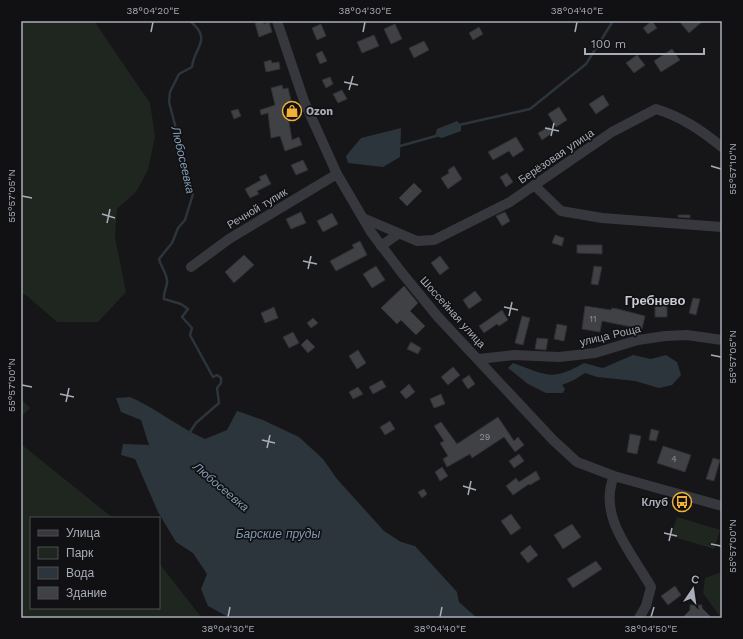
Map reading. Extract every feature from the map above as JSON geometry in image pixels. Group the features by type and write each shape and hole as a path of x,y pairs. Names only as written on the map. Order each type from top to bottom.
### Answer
{"street":[{"name":"Шоссейная улица","path":"277,21 304,101 323,146 337,174 381,246 438,317 553,440 577,462 614,476 722,506"},
{"name":"Берёзовая улица","path":"363,218 417,241 434,240 510,202 612,132 656,109 676,115 700,129 722,147"},
{"name":"Речной тупик","path":"191,267 229,238 337,174"},
{"path":"534,185 561,211 602,218 722,227"},
{"path":"381,246 398,234"},
{"name":"улица Роща","path":"478,359 514,355 560,357 595,353 638,340 664,336 687,335 722,340"},
{"path":"614,476 610,487 610,511 632,558 643,572 651,587 646,606 639,618"}],"green space":[{"path":"21,21 94,21 150,103 155,136 148,170 136,192 117,209 115,237 126,292 98,322 57,322 26,295 21,294"},
{"path":"21,399 30,408 21,417"},
{"path":"21,444 112,517 30,517 30,609 160,609 160,564 202,618 21,618"},
{"path":"677,517 720,530 714,549 671,536"},
{"path":"722,572 721,618 703,593 705,578"}],"water":[{"path":"457,121 461,125 461,131 442,138 435,136 437,129"},
{"path":"401,128 400,157 383,167 348,163 346,156 361,138"},
{"path":"633,355 651,359 666,355 677,362 681,375 672,385 659,388 635,381 597,377 585,373 562,385 565,389 563,393 546,393 528,384 508,368 513,363 549,375 556,375 584,363 603,368"},
{"name":"Барские пруды","path":"130,397 140,401 205,439 227,430 237,411 263,420 299,437 323,459 337,479 384,531 401,542 415,546 457,592 459,602 477,618 230,618 208,606 201,589 207,574 193,553 176,542 158,512 135,459 121,455 123,444 149,445 141,420 121,412 116,398"}],"building":[{"path":"263,21 264,24 269,22 272,32 259,37 255,23"},
{"path":"652,21 657,28 648,34 643,28"},
{"path":"679,21 703,21 689,33"},
{"path":"321,24 326,36 317,40 312,28"},
{"path":"395,24 402,39 391,44 384,29"},
{"path":"479,27 483,34 473,40 469,33"},
{"path":"374,35 379,46 362,53 357,42"},
{"path":"424,41 429,50 414,58 409,48"},
{"path":"672,49 680,60 661,72 654,61"},
{"path":"322,51 327,61 320,64 316,54"},
{"path":"637,55 645,65 634,73 626,63"},
{"path":"271,60 272,63 279,62 280,69 266,72 264,62"},
{"path":"330,77 333,84 326,88 322,80"},
{"path":"282,85 283,89 288,88 293,108 295,107 296,114 288,116 292,140 299,137 302,145 285,151 280,136 271,138 268,113 261,115 260,110 275,105 271,88"},
{"path":"342,90 347,99 338,103 333,94"},
{"path":"603,95 609,105 596,114 589,104"},
{"path":"559,107 567,120 556,127 548,114"},
{"path":"238,109 241,116 234,119 231,111"},
{"path":"549,127 552,133 542,140 538,133"},
{"path":"516,137 524,150 513,157 509,151 493,160 488,152"},
{"path":"303,160 308,170 296,175 291,165"},
{"path":"454,166 462,179 448,189 441,178 449,173 448,170"},
{"path":"507,173 513,182 506,187 500,177"},
{"path":"266,174 271,184 257,191 259,194 250,198 245,189 261,180 259,177"},
{"path":"414,183 422,191 407,206 399,198"},
{"path":"301,212 306,223 291,229 286,219"},
{"path":"505,212 510,221 502,226 496,216"},
{"path":"332,213 338,224 323,232 317,221"},
{"path":"678,215 690,215 690,218 678,217"},
{"path":"555,235 564,238 562,246 552,243"},
{"path":"360,241 367,255 336,271 330,261 354,248 352,245"},
{"path":"577,245 602,245 602,254 577,253"},
{"path":"244,255 254,265 234,283 225,272"},
{"path":"440,256 449,268 440,275 431,263"},
{"path":"376,266 385,280 372,288 363,274"},
{"path":"594,266 602,267 598,285 591,284"},
{"path":"404,286 418,303 410,311 425,326 416,335 401,320 397,324 381,308"},
{"path":"475,291 482,300 469,309 463,300"},
{"path":"693,298 700,299 696,315 689,313"},
{"path":"655,303 667,303 667,317 655,317"},
{"path":"585,306 611,310 612,308 618,309 645,316 642,329 602,321 600,332 582,329"},
{"path":"274,307 278,318 265,323 261,313"},
{"path":"502,310 508,320 499,326 497,324 484,333 479,326"},
{"path":"522,316 530,318 523,345 515,343"},
{"path":"313,318 318,323 311,328 307,323"},
{"path":"557,324 567,326 564,341 554,339"},
{"path":"293,332 299,343 289,348 283,337"},
{"path":"537,338 548,339 546,350 535,349"},
{"path":"307,339 315,347 308,353 301,345"},
{"path":"411,342 421,348 418,354 407,349"},
{"path":"358,350 366,363 357,369 349,356"},
{"path":"453,367 460,375 448,385 441,377"},
{"path":"469,375 475,384 468,389 462,380"},
{"path":"382,380 386,387 373,394 369,387"},
{"path":"409,384 415,392 406,399 400,392"},
{"path":"358,387 363,394 353,399 349,392"},
{"path":"441,394 445,404 434,408 430,399"},
{"path":"498,417 514,441 518,437 524,445 515,452 504,437 472,458 470,454 447,467 443,459 448,456 440,443 444,441 434,426 441,422 457,444"},
{"path":"390,421 395,429 385,435 380,427"},
{"path":"651,429 659,431 656,441 649,440"},
{"path":"630,434 641,436 637,454 627,452"},
{"path":"663,446 691,455 685,472 657,463"},
{"path":"519,454 524,461 514,468 509,461"},
{"path":"713,458 720,460 714,481 706,479"},
{"path":"442,467 448,476 440,481 435,472"},
{"path":"536,471 540,479 530,485 529,484 513,495 506,486 516,478 519,482"},
{"path":"424,489 427,494 422,498 418,492"},
{"path":"511,514 521,528 511,535 501,521"},
{"path":"572,524 581,537 563,549 554,535"},
{"path":"530,545 538,555 528,563 520,553"},
{"path":"596,561 602,569 573,588 567,579"},
{"path":"675,586 681,595 668,605 661,596"},
{"path":"690,605 702,605 702,608 712,618 682,618 690,610"}],"waterway":[{"name":"Любосеевка","path":"188,435 196,423 219,403 217,388 221,383 221,378 217,375 213,377 190,335 192,328 182,317 188,309 181,304 164,299 167,280 166,274 159,259 172,243 178,228 185,220 193,194 169,102 170,92 179,74 192,67 193,60 200,44 200,33 190,21"},
{"path":"459,125 530,109 586,64 613,21"},
{"path":"400,146 436,136"}],"place":[{"name":"Ozon","path":"292,111"},
{"name":"Клуб","path":"682,502"}],"district":[{"name":"Гребнево","path":"655,300"}]}
